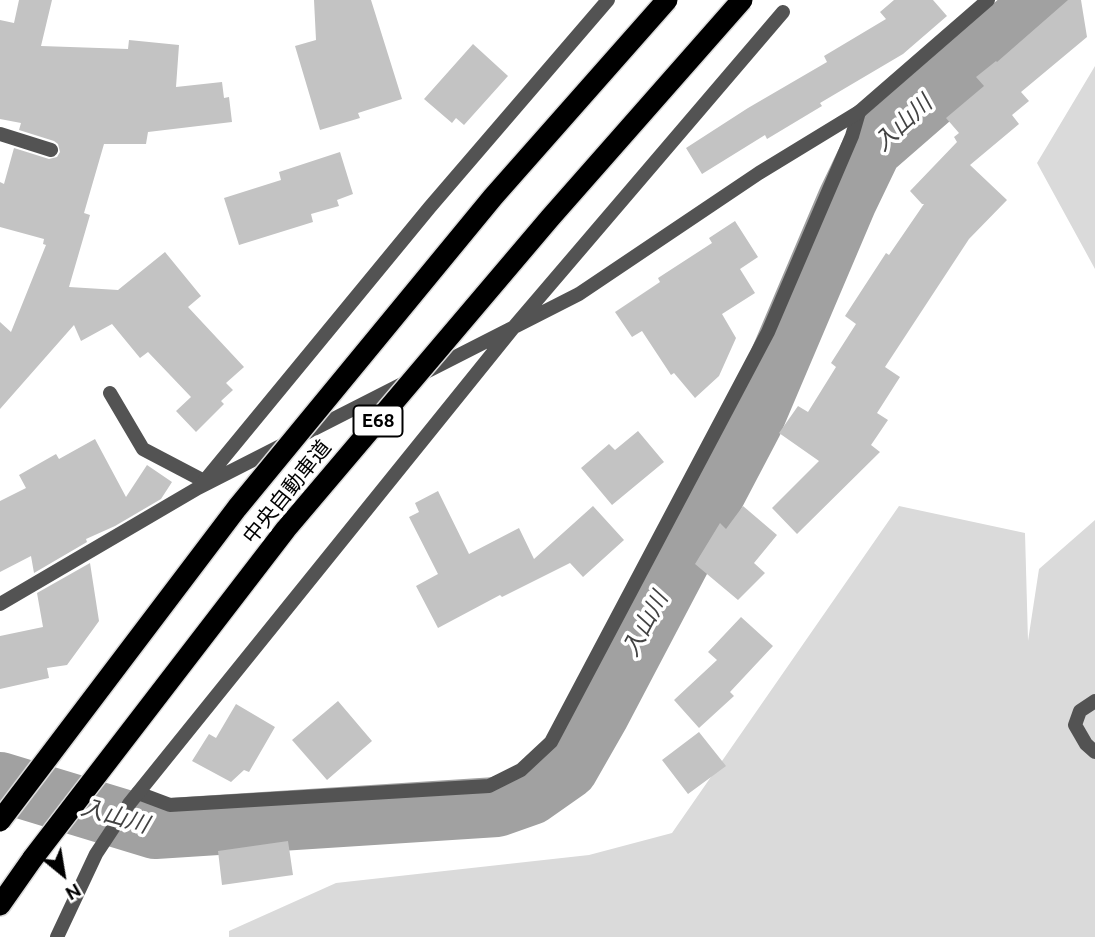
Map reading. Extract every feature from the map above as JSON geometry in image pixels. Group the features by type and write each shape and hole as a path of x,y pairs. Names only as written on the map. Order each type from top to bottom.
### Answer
{"highway":[{"name":"中央自動車道","path":"0,821 237,508 493,197 667,0"},
{"name":"中央自動車道","path":"0,905 33,858 286,529 550,218 742,0"}],"street":[{"path":"201,484 430,207 608,0"},
{"path":"0,604 201,484 579,294 759,173 859,112 988,0"},
{"path":"57,937 96,854 133,799 513,328 783,12"},
{"path":"133,799 170,806 489,786 521,770 551,742 768,332 852,136 859,112"},
{"path":"0,134 51,150"},
{"path":"110,393 143,449 201,484"},
{"path":"1095,701 1080,711 1075,725 1086,744 1095,752"}],"shaded area":[{"path":"1095,66 1095,269 1037,163"},
{"path":"899,506 1025,533 1028,641 1039,569 1095,520 1095,937 229,937 229,931 336,883 589,855 672,833"}],"building":[{"path":"19,0 52,0 41,46 128,49 129,40 179,45 176,87 222,82 224,98 229,97 232,122 148,132 146,144 104,144 84,213 90,215 69,287 118,290 165,252 201,296 188,307 244,367 226,383 233,390 221,401 224,404 196,432 176,411 191,397 148,352 140,358 112,324 81,341 74,325 0,409 0,322 11,332 46,245 43,244 44,239 0,227 0,182 4,184 14,148 49,159 57,157 60,152 54,141 19,130 21,123 0,119 0,20 14,23"},
{"path":"314,0 371,0 402,99 358,113 360,118 320,130 295,46 316,40"},
{"path":"894,0 933,0 947,16 903,54 820,103 822,106 767,139 765,135 702,174 686,148 827,62 824,56 886,19 880,12"},
{"path":"1068,0 1081,0 1087,37 1021,92 1029,101 1012,115 1019,124 970,165 1007,200 969,239 885,367 900,377 877,413 888,420 871,445 880,452 797,534 772,508 819,461 779,433 798,406 808,412 836,367 831,363 856,324 845,316 886,253 889,255 924,204 910,191 957,142 954,137 959,133 946,118 984,86 976,77"},
{"path":"473,44 508,76 464,125 456,118 452,123 424,99"},
{"path":"340,152 353,194 337,200 339,206 311,214 313,222 239,245 224,198 281,180 279,172"},
{"path":"735,221 758,257 740,269 755,293 722,314 736,338 719,376 695,398 674,373 671,375 642,331 632,337 615,312 660,282 658,278 712,243 709,238"},
{"path":"638,431 664,462 612,505 581,468 609,444 615,450"},
{"path":"95,439 126,497 147,465 172,482 161,499 115,526 86,539 87,542 34,573 31,556 0,572 0,501 26,488 19,475 56,454 59,459"},
{"path":"438,491 469,554 519,528 534,559 593,506 624,540 583,577 570,563 502,597 500,595 438,628 416,586 438,574 409,517 419,512 415,503"},
{"path":"743,506 777,535 754,563 765,573 738,600 695,564 720,523 726,529"},
{"path":"90,563 99,621 94,628 67,665 47,668 49,678 0,689 0,636 43,627 37,593"},
{"path":"741,617 773,646 730,692 734,696 699,728 674,700 717,660 708,652"},
{"path":"338,701 372,741 327,780 292,740"},
{"path":"236,704 275,727 249,772 244,770 231,782 192,761 209,734 216,738"},
{"path":"699,732 726,766 688,794 662,760"},
{"path":"288,841 293,875 222,885 218,851"}],"waterway":[{"name":"入山川","path":"0,782 155,829 497,807 531,795 568,769 753,422 847,201 872,149 1026,15 1039,0"}]}
